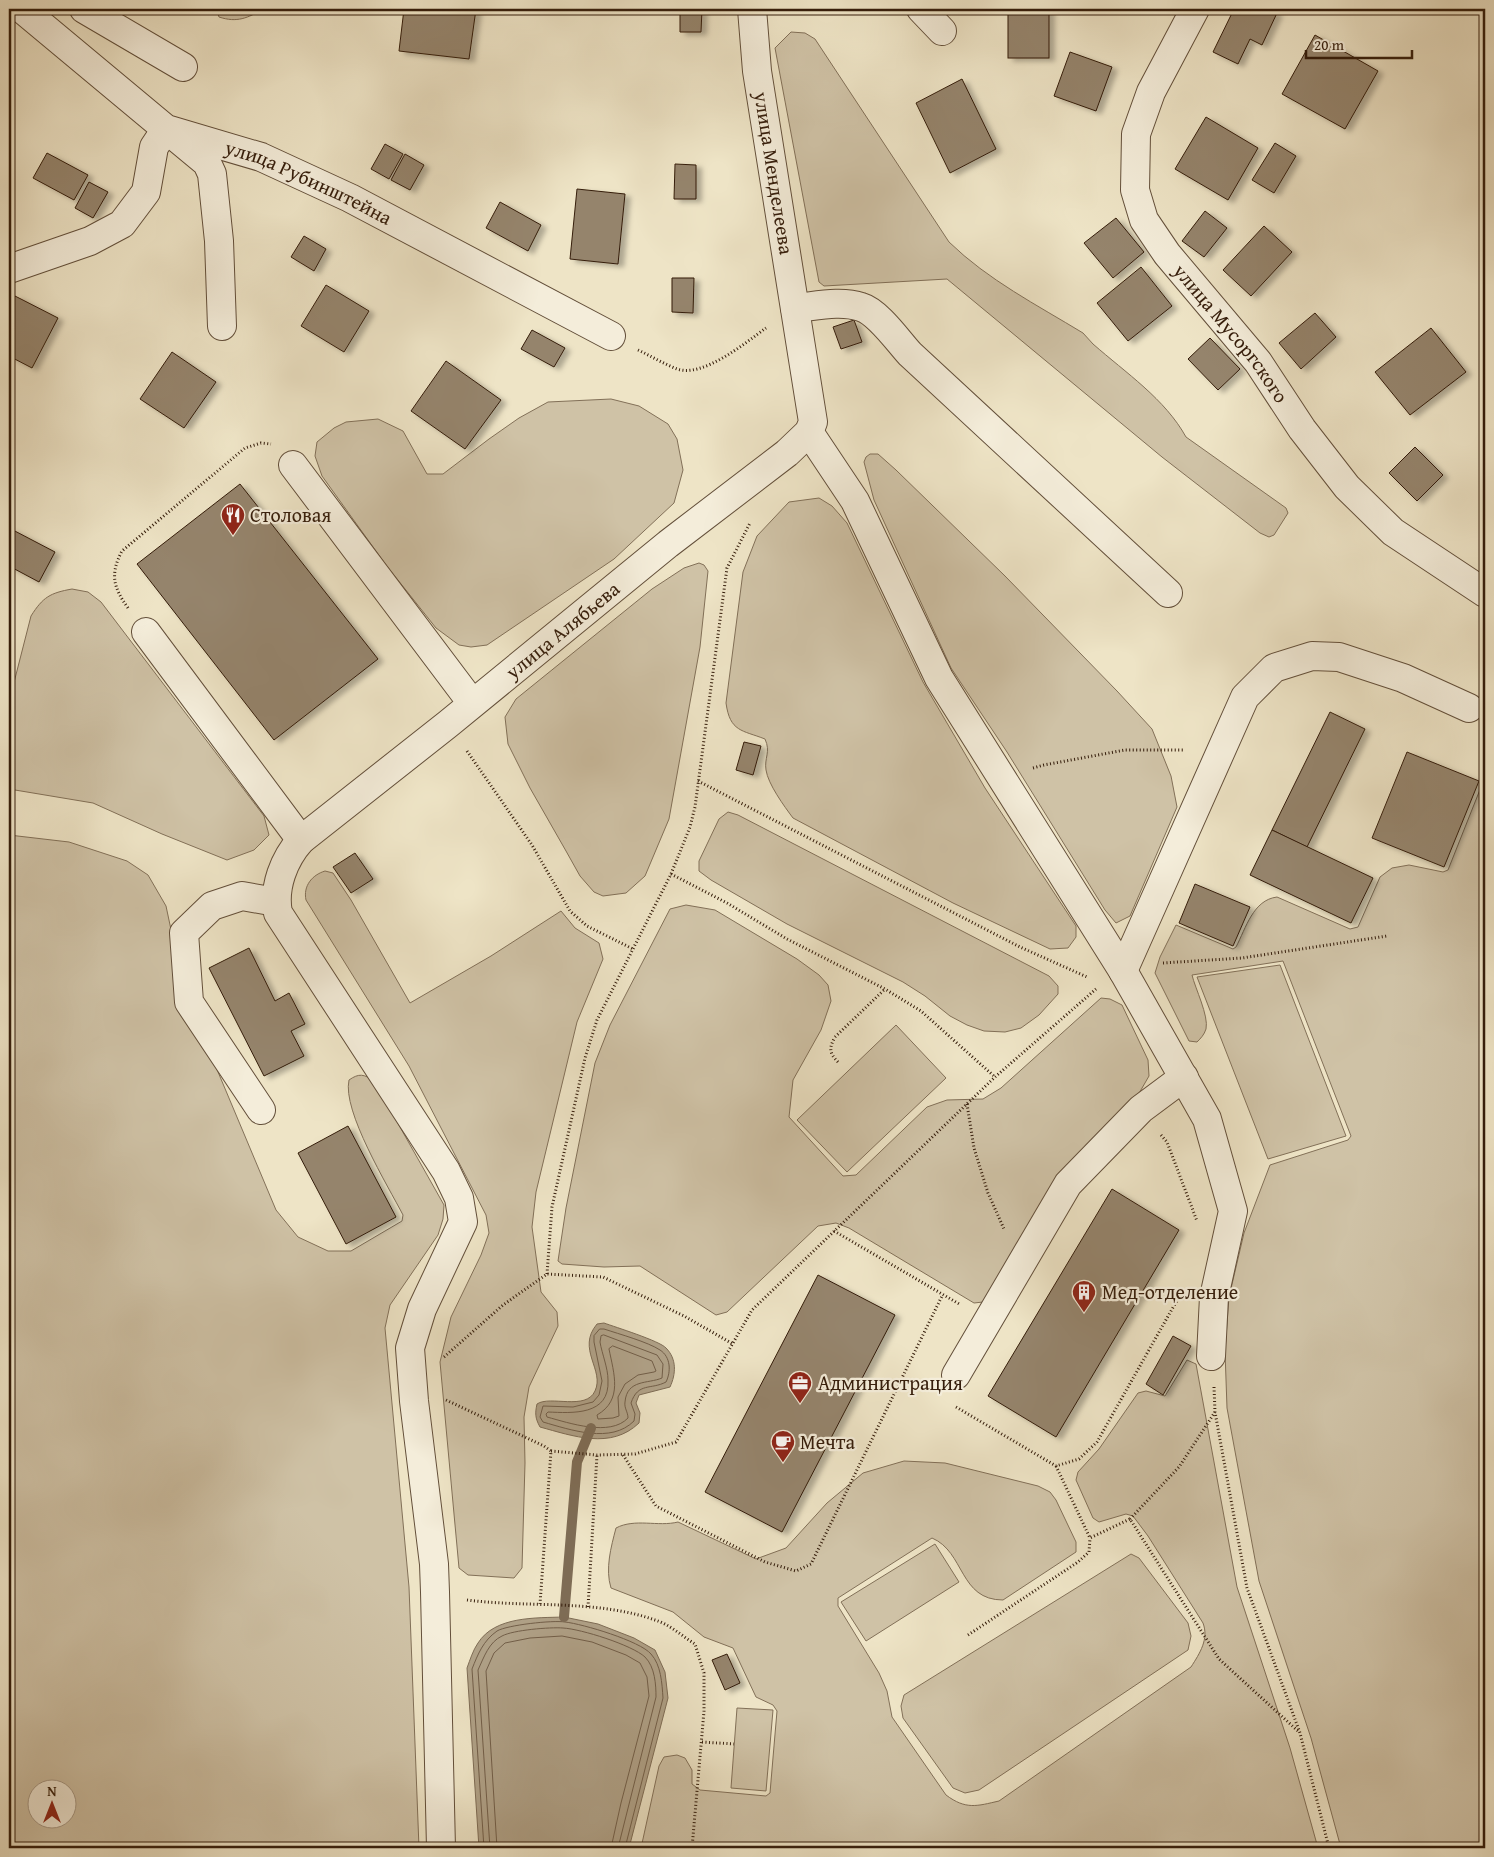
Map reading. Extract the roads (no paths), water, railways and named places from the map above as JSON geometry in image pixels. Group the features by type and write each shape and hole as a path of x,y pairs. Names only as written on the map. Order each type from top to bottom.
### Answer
{"street":[{"name":"улица Рубинштейна","path":"22,9 166,129 261,157 350,198 611,336"},
{"path":"84,9 183,67"},
{"name":"улица Менделеева","path":"752,9 757,71 813,422 809,432"},
{"path":"920,9 942,31"},
{"name":"улица Мусоргского","path":"1195,9 1151,92 1136,134 1135,190 1144,220 1167,254 1258,362 1302,429 1347,487 1393,532 1485,593"},
{"path":"9,269 90,241 122,224 146,192 154,147 166,129 207,163 212,174 219,241 222,326"},
{"path":"795,308 845,304 862,307 875,316 910,354 1168,593"},
{"path":"809,432 855,501 938,678 1002,780 1113,977 1184,1077 1208,1119 1233,1211 1214,1297 1211,1356"},
{"name":"улица Алябьева","path":"277,907 278,886 285,865 295,847 302,840 448,724 668,544 787,453 809,432"},
{"path":"293,465 472,703"},
{"path":"146,632 302,840"},
{"path":"1113,977 1246,697 1274,668 1312,656 1339,657 1366,664 1403,678 1470,708"},
{"path":"261,1110 189,1002 184,933 212,906 242,896 277,907 446,1171 459,1198 463,1222 422,1309 410,1348 412,1385 434,1564 441,1848"},
{"path":"956,1375 1068,1184 1141,1109 1184,1077"}],"water":[{"path":"604,1323 647,1338 666,1348 674,1362 670,1387 639,1395 636,1403 640,1413 639,1423 628,1431 616,1436 604,1439 578,1437 540,1427 536,1416 537,1404 550,1401 576,1402 590,1397 595,1391 597,1375 589,1342 591,1333 597,1324"},
{"path":"564,1617 598,1624 634,1638 655,1650 665,1672 668,1698 629,1848 479,1848 467,1668 470,1658 485,1634 505,1623 517,1620"}],"waterway":[{"path":"564,1617 577,1462 591,1428"}],"place":[{"name":"Столовая","path":"233,536"},
{"name":"Мед-отделение","path":"1084,1313"},
{"name":"Администрация","path":"800,1404"},
{"name":"Мечта","path":"783,1463"}]}
